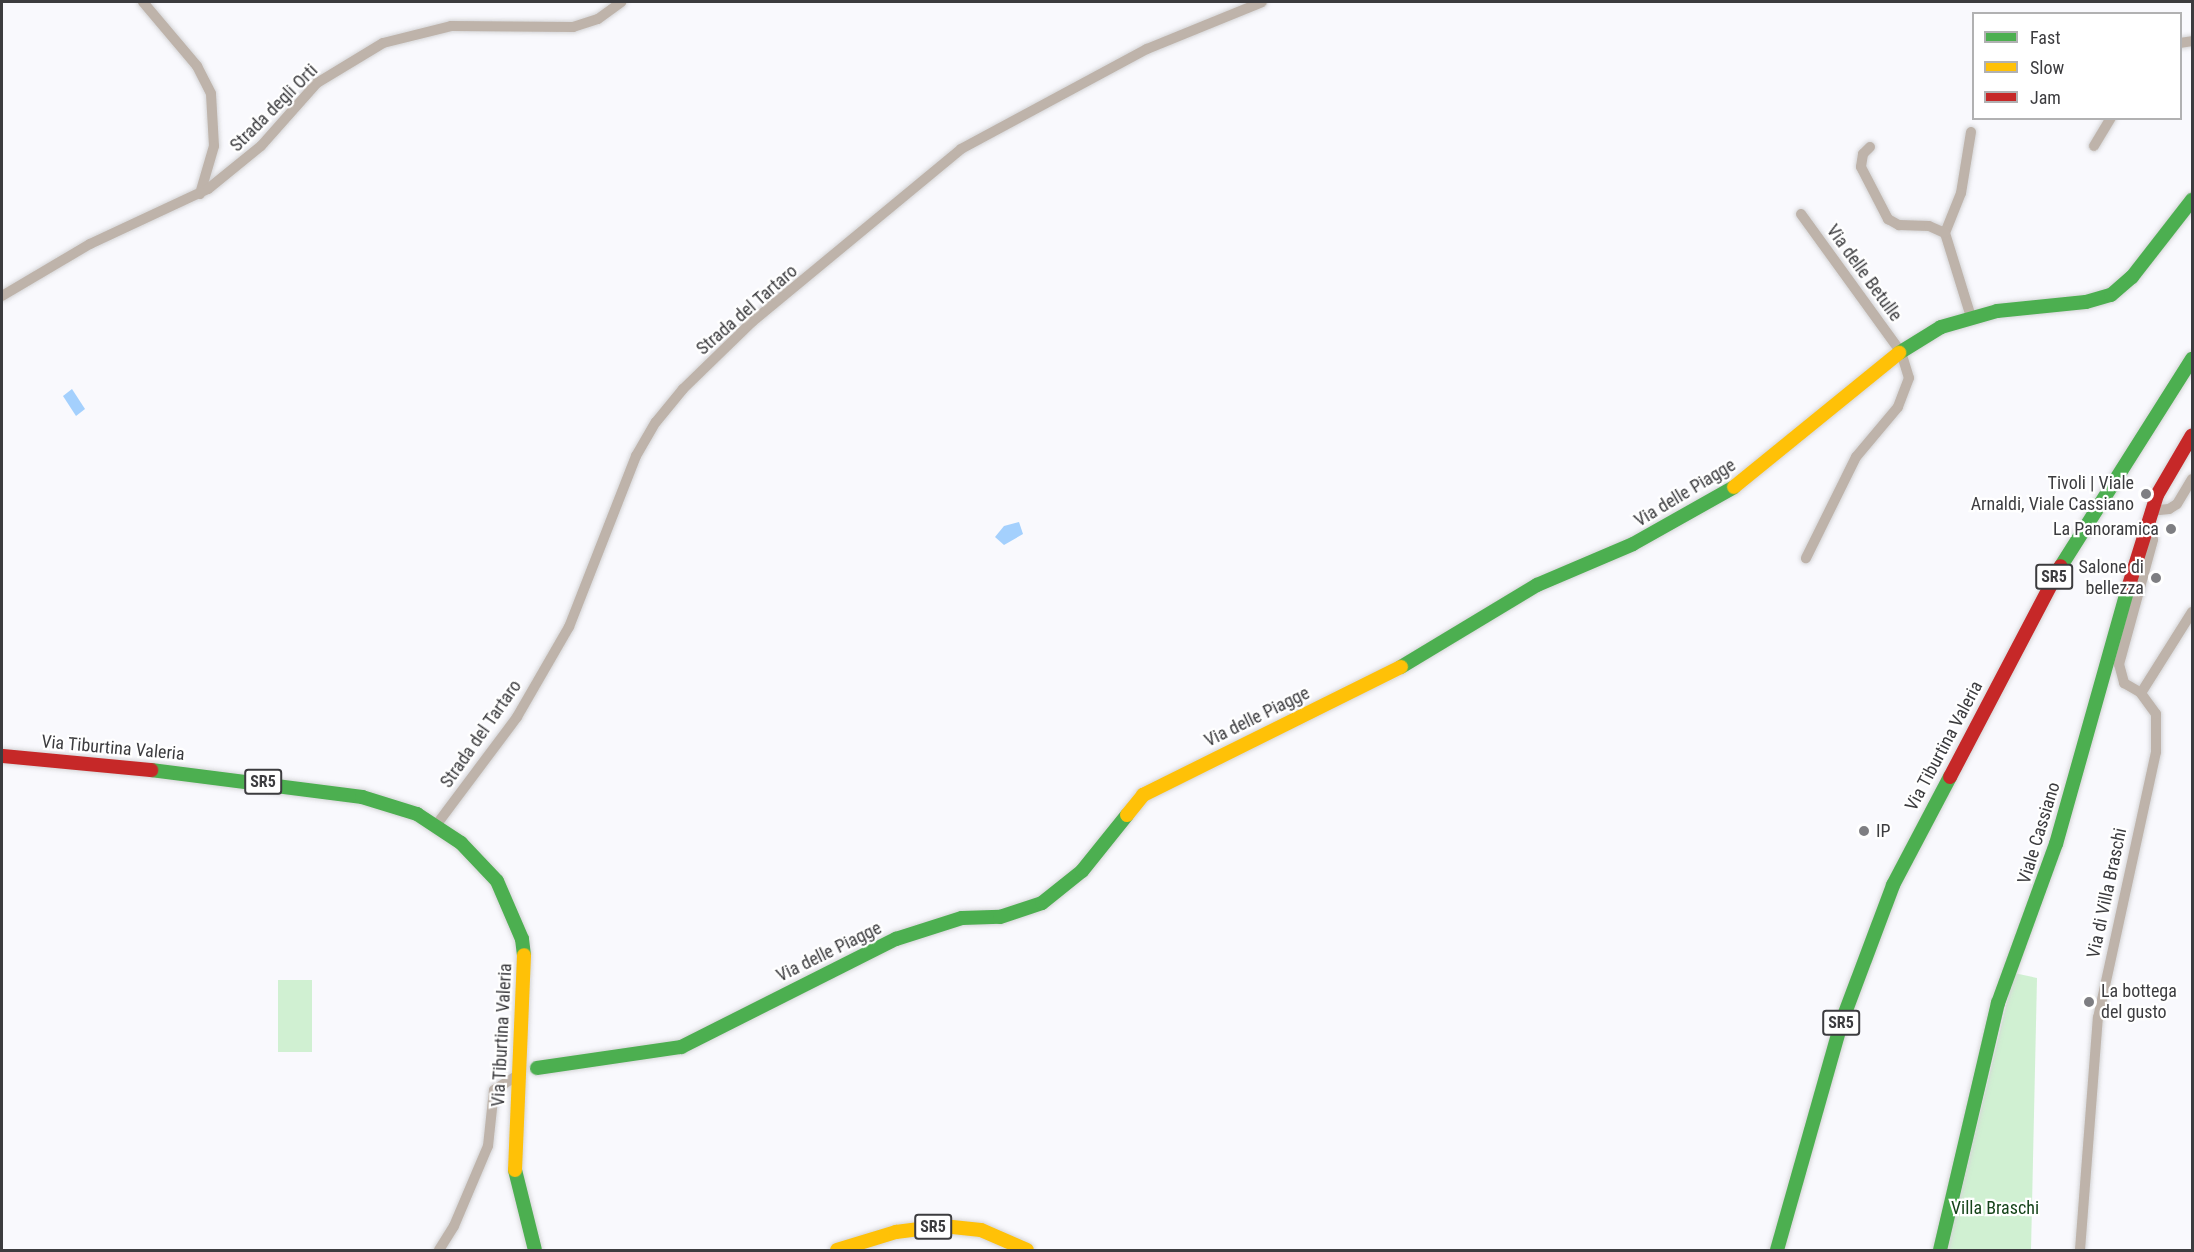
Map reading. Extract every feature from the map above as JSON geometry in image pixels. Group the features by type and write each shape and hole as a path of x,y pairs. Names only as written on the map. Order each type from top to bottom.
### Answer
{"street":[{"path":"143,2 197,66 211,94 215,138 200,194"},
{"name":"Strada degli Orti","path":"2,296 90,244 200,194 256,152 317,83 383,43 451,26 573,27 598,19 621,2"},
{"name":"Strada del Tartaro","path":"438,824 517,717 569,627 636,456 656,422 683,389 752,322 961,149 1146,49 1262,2"},
{"path":"2094,146 2110,120"},
{"path":"1971,132 1961,193 1945,233 1971,317"},
{"path":"1870,147 1863,154 1861,167 1888,219 1899,225 1929,226 1945,233"},
{"name":"Via delle Piagge","path":"537,1068 681,1047 729,1026 815,977 896,939 962,918 1000,917 1042,903 1082,871 1143,795 1422,656 1537,585 1633,544 1718,497 1773,458 1901,352 1941,327 1971,317 2028,306 2092,301 2111,295 2132,277 2193,200"},
{"name":"Via delle Betulle","path":"1801,214 1901,352"},
{"path":"1806,558 1857,457 1903,398 1909,373 1901,352"},
{"name":"Via Tiburtina Valeria","path":"1777,1251 1842,1021 1893,885 2068,553 2193,359"},
{"name":"Viale Cassiano","path":"1940,1251 1998,1003 2056,844 2148,518 2193,435"},
{"path":"2148,518 2177,504 2193,479"},
{"name":"Via di Villa Braschi","path":"2080,1251 2098,1018 2156,752 2156,714 2141,693 2124,683 2119,670 2153,544 2148,518"},
{"path":"2141,693 2193,612"},
{"name":"Via Tiburtina Valeria","path":"2,756 194,774 338,793 386,803 438,824 492,874 520,930 526,971 518,1075 515,1177 535,1251"},
{"path":"439,1251 454,1226 488,1146 494,1090 518,1075"},
{"name":"SR5","path":"837,1251 885,1235 943,1226 981,1230 1027,1251"}],"green space":[{"name":"Villa Braschi","path":"2014,973 2037,978 2031,1250 1947,1250"},
{"path":"278,980 312,980 312,1052 278,1052"}],"water":[{"path":"72,389 85,409 76,416 63,396"},
{"path":"1019,522 1023,534 1004,545 995,537 1004,526"}],"traffic: fast":[{"path":"1899,353 1941,327 1997,311 2086,302 2111,295 2132,277 2192,200"},
{"path":"2061,566 2192,359"},
{"path":"1401,667 1537,585 1633,544 1734,487"},
{"path":"1940,1250 1998,1003 2056,844 2129,585"},
{"path":"151,770 362,797 417,814 461,843 497,881 522,939 524,955"},
{"path":"1777,1250 1842,1021 1893,885 1950,777"},
{"path":"537,1068 681,1047 896,939 962,918 1000,917 1042,903 1082,871 1127,815"},
{"path":"515,1170 535,1250"}],"traffic: slow":[{"path":"1734,487 1899,353"},
{"path":"1127,815 1143,795 1401,667"},
{"path":"515,1170 524,955"},
{"path":"837,1250 896,1232 943,1226 981,1230 1027,1250"}],"traffic: jam":[{"path":"2129,585 2157,495 2192,435"},
{"path":"1950,777 2061,566"},
{"path":"2,756 151,770"}],"place":[{"name":"Tivoli | Viale Arnaldi, Viale Cassiano","path":"2146,494"},
{"name":"La Panoramica","path":"2171,529"},
{"name":"Salone di bellezza","path":"2156,578"},
{"name":"IP","path":"1864,831"},
{"name":"La bottega del gusto","path":"2089,1002"}]}
